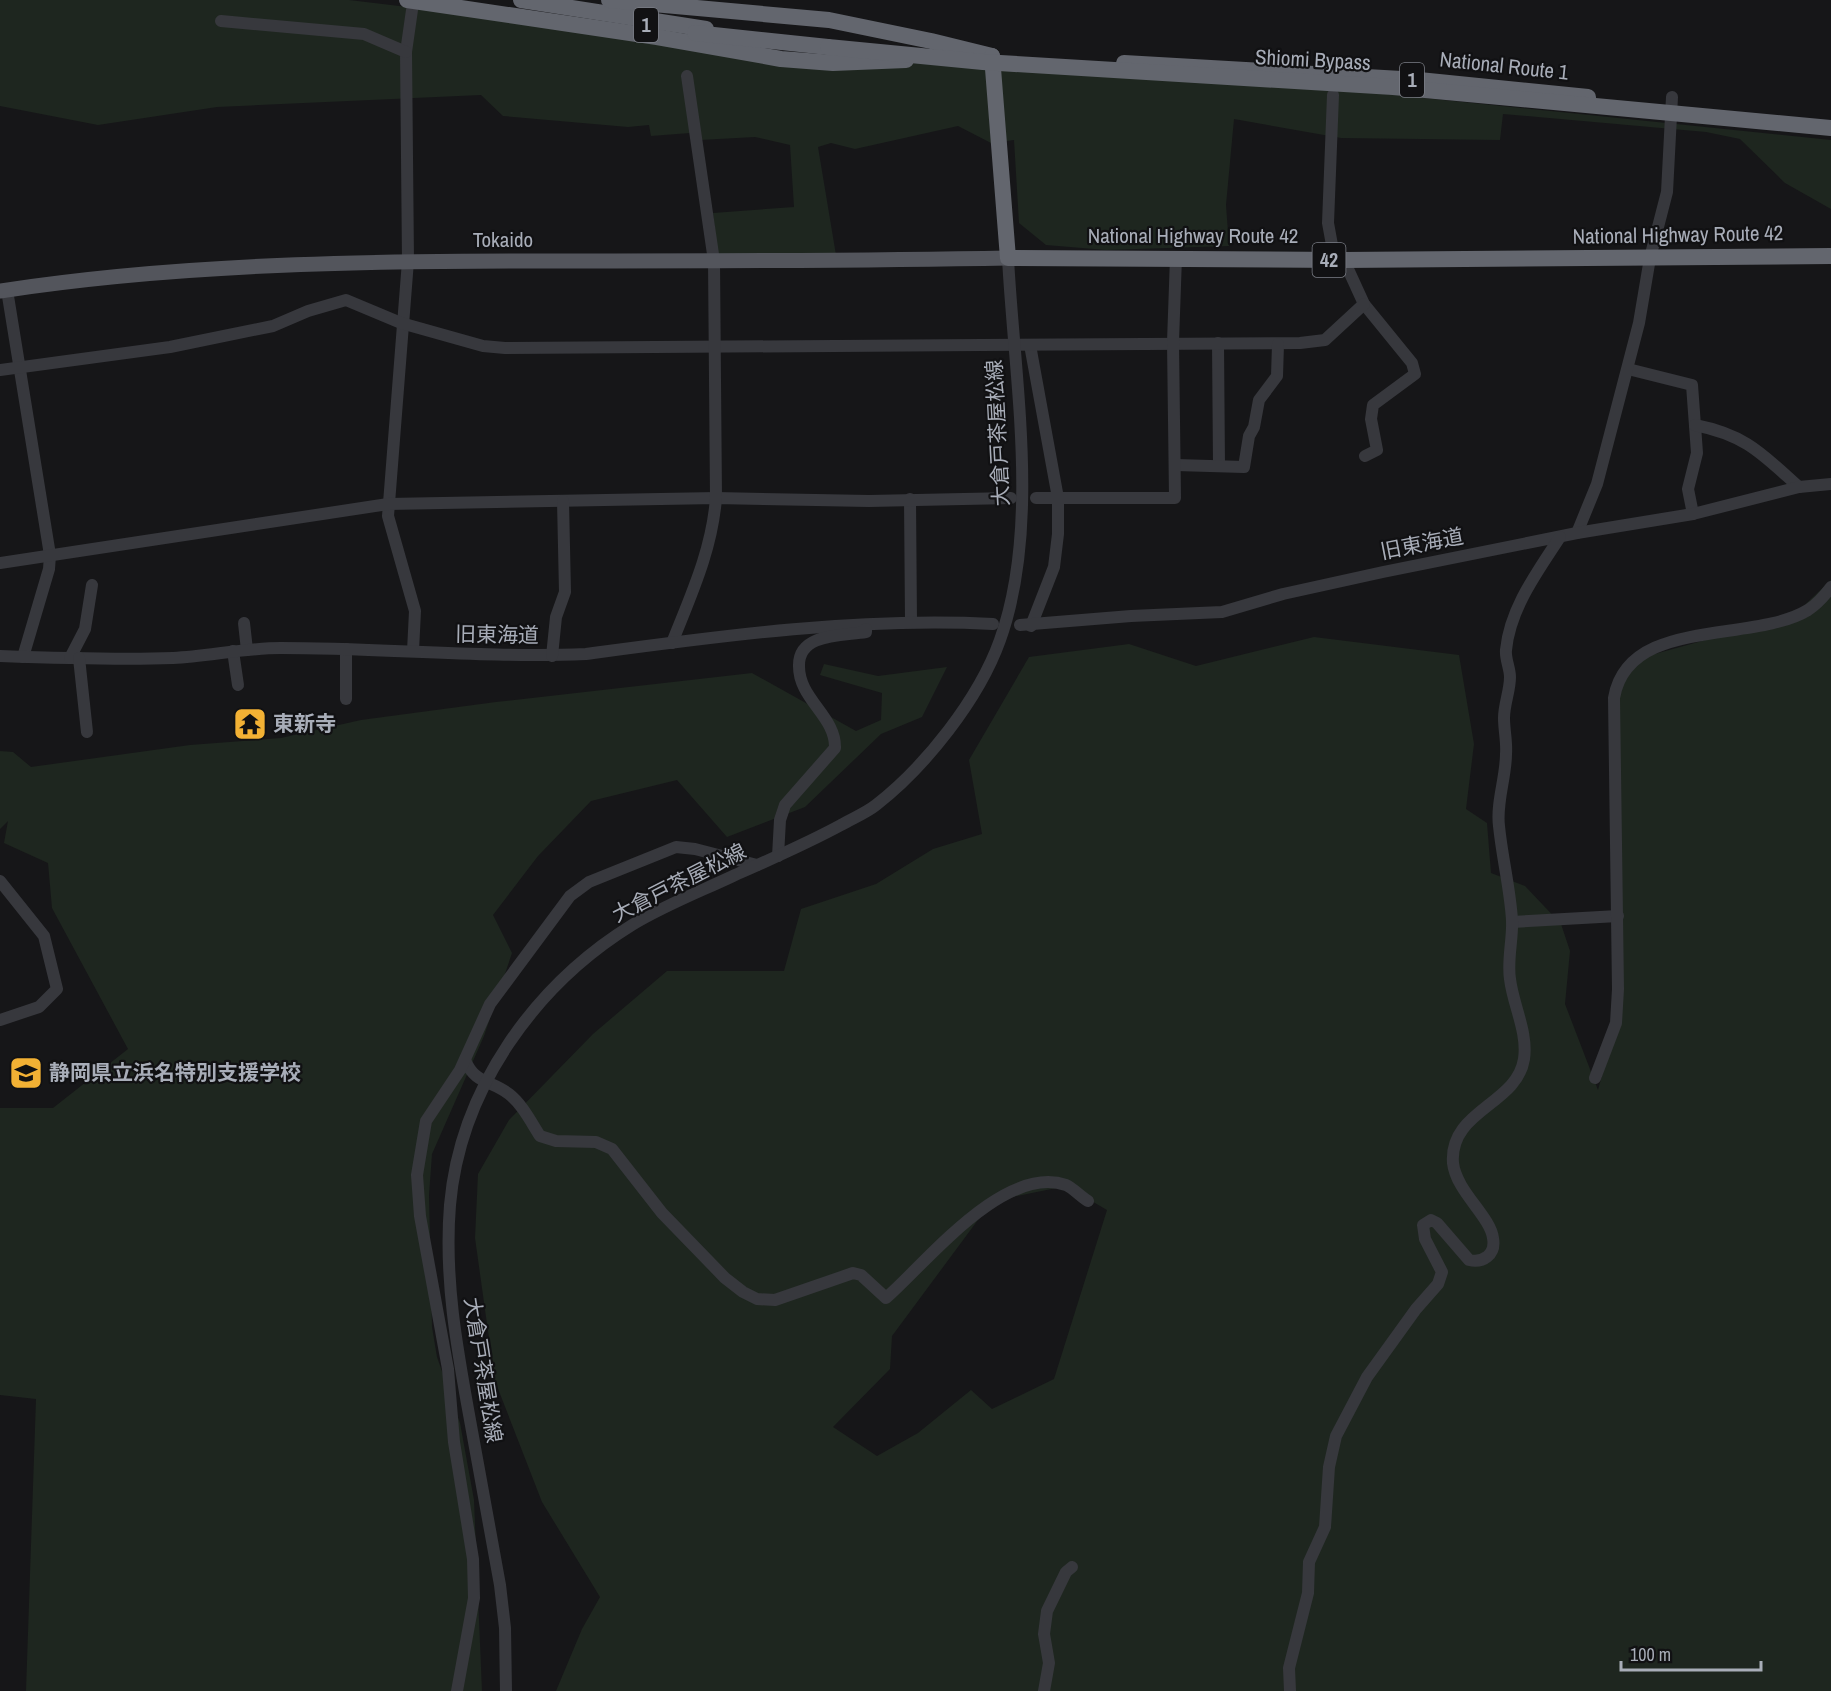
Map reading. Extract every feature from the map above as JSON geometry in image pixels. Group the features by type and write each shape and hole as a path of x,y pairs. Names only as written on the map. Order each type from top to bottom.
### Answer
{"highway":[{"name":"Shiomi Bypass","path":"464,0 716,36 983,62 1393,87 1831,128"},
{"name":"Shiomi Bypass","path":"521,0 828,47"},
{"path":"609,0 829,21 931,41 992,56"},
{"path":"409,5 646,35 781,59 833,63 992,56"},
{"path":"992,56 1008,258"},
{"name":"National Route 1","path":"992,56 1419,80 1671,101 1831,123"},
{"name":"National Highway Route 42","path":"1008,258 1176,257 1343,260 1831,256"}],"main road":[{"name":"Tokaido","path":"4,291 152,275 408,261 1008,258"}],"street":[{"path":"409,5 406,52 408,261 401,323 388,504 392,536 414,611 413,651"},
{"path":"221,21 364,34 406,52"},
{"path":"672,643 704,563 714,524 716,498 717,345 714,261 687,76"},
{"path":"1333,95 1328,223 1332,245 1343,260 1364,304 1412,363 1415,374 1373,405 1371,419 1377,450 1365,456"},
{"path":"1577,533 1597,484 1628,369 1650,258 1667,192 1671,101"},
{"path":"1036,498 1175,498 1173,342 1176,257"},
{"name":"大倉戸茶屋松線","path":"506,1691 506,1628 500,1586 453,1322 449,1248 450,1202 462,1144 503,1050 543,999 590,955 642,920 778,856 874,807 929,756 969,701 1000,642 1012,593 1023,491 1008,258"},
{"path":"4,291 50,555 49,569 23,657"},
{"path":"0,370 171,347 265,328 335,301 346,300 401,323 483,346 505,348 1173,342 1278,344 1325,340 1364,304"},
{"path":"1218,343 1219,466"},
{"path":"1176,465 1244,467 1249,436 1254,427 1259,400 1277,376 1278,344"},
{"path":"1030,345 1058,498"},
{"path":"1628,369 1692,385 1697,453 1688,489 1693,514"},
{"path":"1695,425 1724,431 1746,442 1799,487"},
{"name":"旧東海道","path":"1058,498 1058,534 1054,567 1025,626 1131,616 1222,612 1283,594 1383,572 1577,533 1693,514 1799,487 1831,484"},
{"path":"0,563 388,504 716,498 1011,498"},
{"path":"910,499 910,621"},
{"path":"552,656 556,618 565,592 563,501"},
{"path":"1290,1691 1289,1668 1308,1593 1309,1562 1325,1527 1329,1467 1336,1436 1367,1377 1416,1309 1438,1284 1442,1272 1425,1239 1423,1225 1431,1220 1437,1223 1468,1260 1478,1262 1487,1257 1493,1249 1493,1236 1457,1178 1453,1162 1455,1146 1468,1120 1508,1091 1518,1076 1524,1059 1524,1038 1509,977 1512,922 1498,824 1506,754 1504,716 1510,676 1505,651 1528,585 1560,537"},
{"path":"87,732 74,658 85,629 92,585"},
{"path":"1595,1078 1616,1023 1618,916 1614,698 1617,680 1633,660 1648,649 1690,638 1781,621 1809,609 1831,587"},
{"name":"旧東海道","path":"0,656 176,658 247,650 346,649 455,655 552,656 910,621 993,624"},
{"path":"244,623 247,650"},
{"path":"778,856 780,820 786,805 835,748 835,737 805,693 799,672 799,658 804,647 818,639 866,632 866,625"},
{"path":"346,649 346,699"},
{"path":"233,651 238,685"},
{"path":"458,1691 474,1598 474,1559 452,1426 448,1368 420,1216 417,1175 426,1121 465,1060 472,1039 490,1004 570,896 589,882 676,847 695,849 757,865"},
{"path":"0,881 44,936 57,989 39,1007 0,1020"},
{"path":"1512,922 1618,916"},
{"path":"465,1060 472,1073 508,1093 522,1107 540,1136 556,1141 596,1142 612,1149 662,1213 725,1278 743,1292 757,1299 775,1300 853,1273 861,1275 886,1298 964,1223 992,1201 1014,1189 1040,1184 1066,1185 1088,1202"},
{"path":"1044,1691 1049,1663 1044,1634 1047,1611 1066,1572 1072,1568"}],"shaded area":[{"path":"0,0 349,0 800,54 1346,90 1831,140 1831,209 1785,183 1740,139 1706,132 1503,114 1500,140 1341,138 1234,119 1226,205 1229,246 1106,250 1046,245 1019,223 1014,140 991,143 958,126 855,149 831,143 818,147 836,255 718,256 713,213 794,207 790,145 755,137 700,140 690,133 651,136 649,125 628,127 503,116 481,95 217,107 98,125 0,106"},
{"path":"1831,580 1831,1691 556,1691 582,1629 600,1597 542,1502 495,1381 475,1238 478,1174 509,1120 593,1034 667,971 784,971 801,909 876,884 933,849 982,834 969,760 1029,657 1129,644 1196,666 1314,637 1459,655 1474,744 1466,809 1487,823 1491,873 1525,886 1561,924 1570,951 1565,1004 1598,1090 1616,1023 1615,691 1633,660 1793,616","holes":["1066,1186 1107,1210 1054,1379 992,1409 971,1390 918,1433 877,1456 833,1427 890,1369 892,1336 992,1201"]},
{"path":"824,664 878,676 947,667 922,717 881,734 805,807 727,837 677,780 591,801 538,856 493,915 512,953 484,1036 432,1154 429,1195 432,1327 437,1357 460,1423 474,1500 482,1691 26,1691 36,1399 0,1395 0,1108 53,1108 128,1049 52,908 48,863 4,843 8,821 0,829 0,751 13,752 31,767 190,745 281,738 361,720 496,702 752,673 856,731 881,720 882,693 820,675"}],"place":[{"name":"東新寺","path":"250,724"},
{"name":"静岡県立浜名特別支援学校","path":"26,1073"}]}
